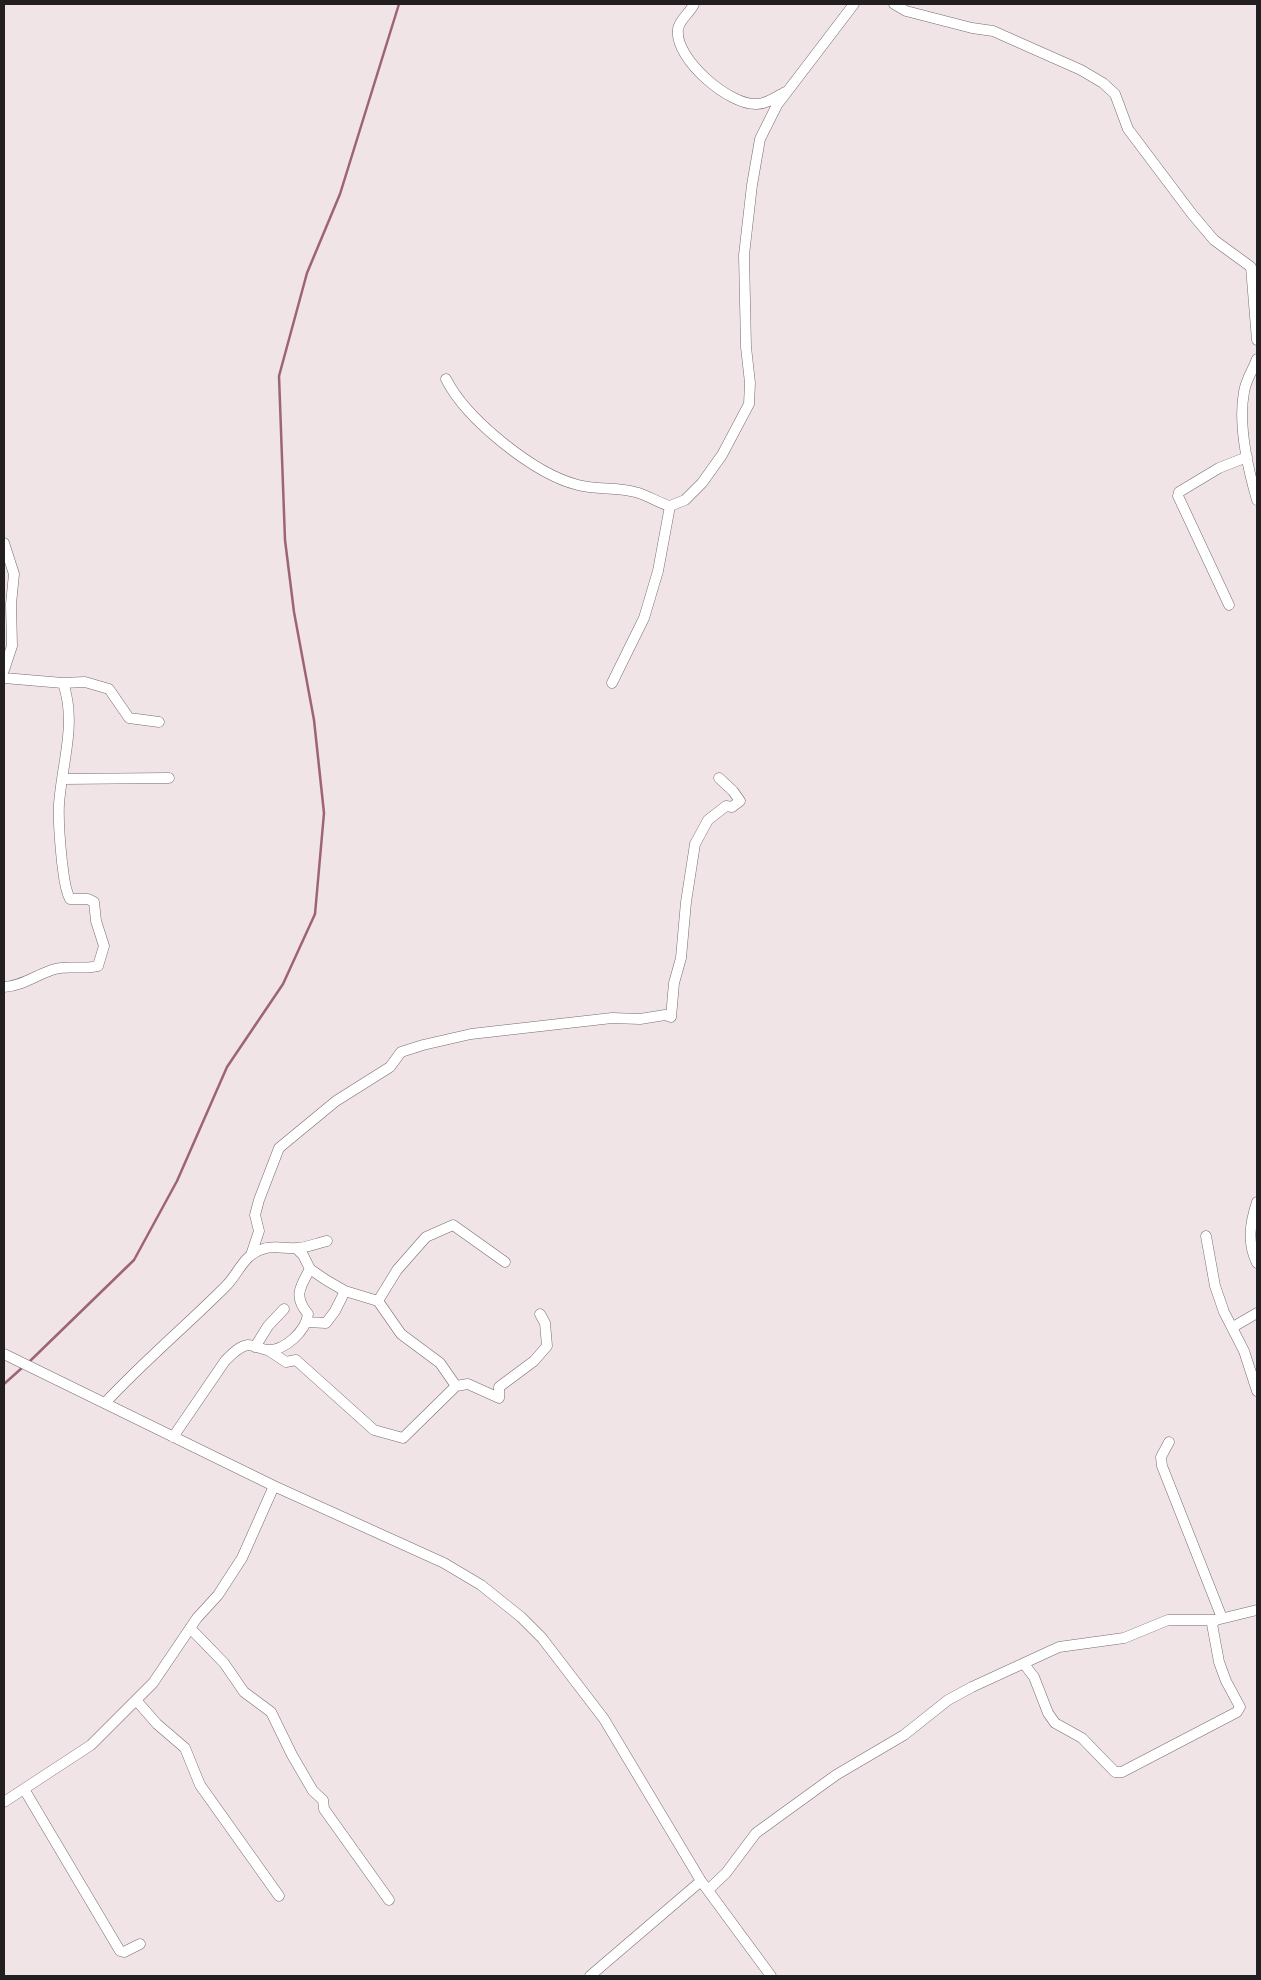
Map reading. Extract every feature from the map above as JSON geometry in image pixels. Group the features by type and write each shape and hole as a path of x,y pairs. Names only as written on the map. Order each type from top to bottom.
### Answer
{"street":[{"path":"694,4 679,24 677,32 690,65 714,86 748,104 764,103 788,90"},
{"path":"446,379 467,410 520,455 544,470 577,485 632,491 648,495 670,506 685,500 702,484 722,455 749,404 750,383 746,347 744,255 752,185 760,139 766,124 788,90 854,4"},
{"path":"894,4 906,11 1006,35 1082,70 1103,82 1118,99 1128,128 1192,214 1214,240 1236,257 1252,262 1257,340"},
{"path":"1257,359 1247,379 1243,393 1243,418 1248,471 1257,500"},
{"path":"1229,605 1178,496 1180,490 1233,462 1247,457"},
{"path":"612,683 644,618 658,571 670,506"},
{"path":"4,543 14,574 11,604 12,646 4,670"},
{"path":"4,678 63,683 85,682 109,689 129,718 159,722"},
{"path":"4,987 21,984 54,969 98,966 104,946 94,902 88,899 70,899 66,892 60,849 59,806 70,730 69,701 63,683"},
{"path":"62,779 169,778"},
{"path":"105,1404 130,1376 158,1353 184,1324 227,1285 251,1255 259,1231 255,1215 279,1148 336,1101 390,1068 400,1052 472,1034 612,1018 640,1019 665,1015 671,1016 674,983 681,958 686,902 696,844 708,820 726,806 732,807 740,801 719,778"},
{"path":"1257,1202 1250,1228 1253,1255 1257,1263"},
{"path":"378,1301 397,1270 426,1236 453,1225 505,1262"},
{"path":"1206,1236 1215,1286 1224,1312 1233,1326 1257,1391"},
{"path":"251,1255 263,1249 278,1246 298,1248 326,1241"},
{"path":"298,1248 310,1269 345,1291 378,1301 401,1334 440,1363 456,1386"},
{"path":"268,1350 277,1349 300,1334 307,1322 308,1314 300,1304 299,1292 310,1269"},
{"path":"307,1322 326,1323 330,1320 345,1291"},
{"path":"255,1346 268,1326 284,1309"},
{"path":"1233,1326 1257,1313"},
{"path":"172,1438 225,1361 245,1346 255,1346 268,1350 286,1362 296,1360 374,1430 403,1438 456,1386 468,1384 499,1398 499,1387 534,1361 547,1346 545,1322 540,1314"},
{"path":"4,1354 172,1438 444,1563 481,1585 521,1618 561,1662 604,1719 704,1885 769,1975"},
{"path":"1169,1442 1161,1458 1162,1466 1219,1619"},
{"path":"4,1802 92,1745 154,1683 190,1628 218,1595 242,1558 274,1486"},
{"path":"590,1976 704,1885 726,1873 756,1833 836,1775 904,1735 948,1700 1059,1647 1124,1638 1168,1620 1219,1619 1257,1610"},
{"path":"1024,1664 1034,1677 1048,1713 1055,1723 1082,1738 1115,1772 1122,1772 1237,1712 1240,1706 1226,1681 1217,1653 1212,1624 1219,1619"},
{"path":"190,1628 224,1663 244,1692 271,1712 292,1756 313,1790 323,1800 324,1809 389,1900"},
{"path":"136,1700 157,1724 185,1748 200,1785 279,1896"},
{"path":"24,1789 120,1950 124,1952 140,1944"}],"waterway":[{"path":"29,1362 134,1260 177,1181 227,1067 283,984 315,914 324,813 314,720 294,612 285,540 279,376 307,273 340,194 399,4"},
{"path":"4,1384 23,1367"}]}
